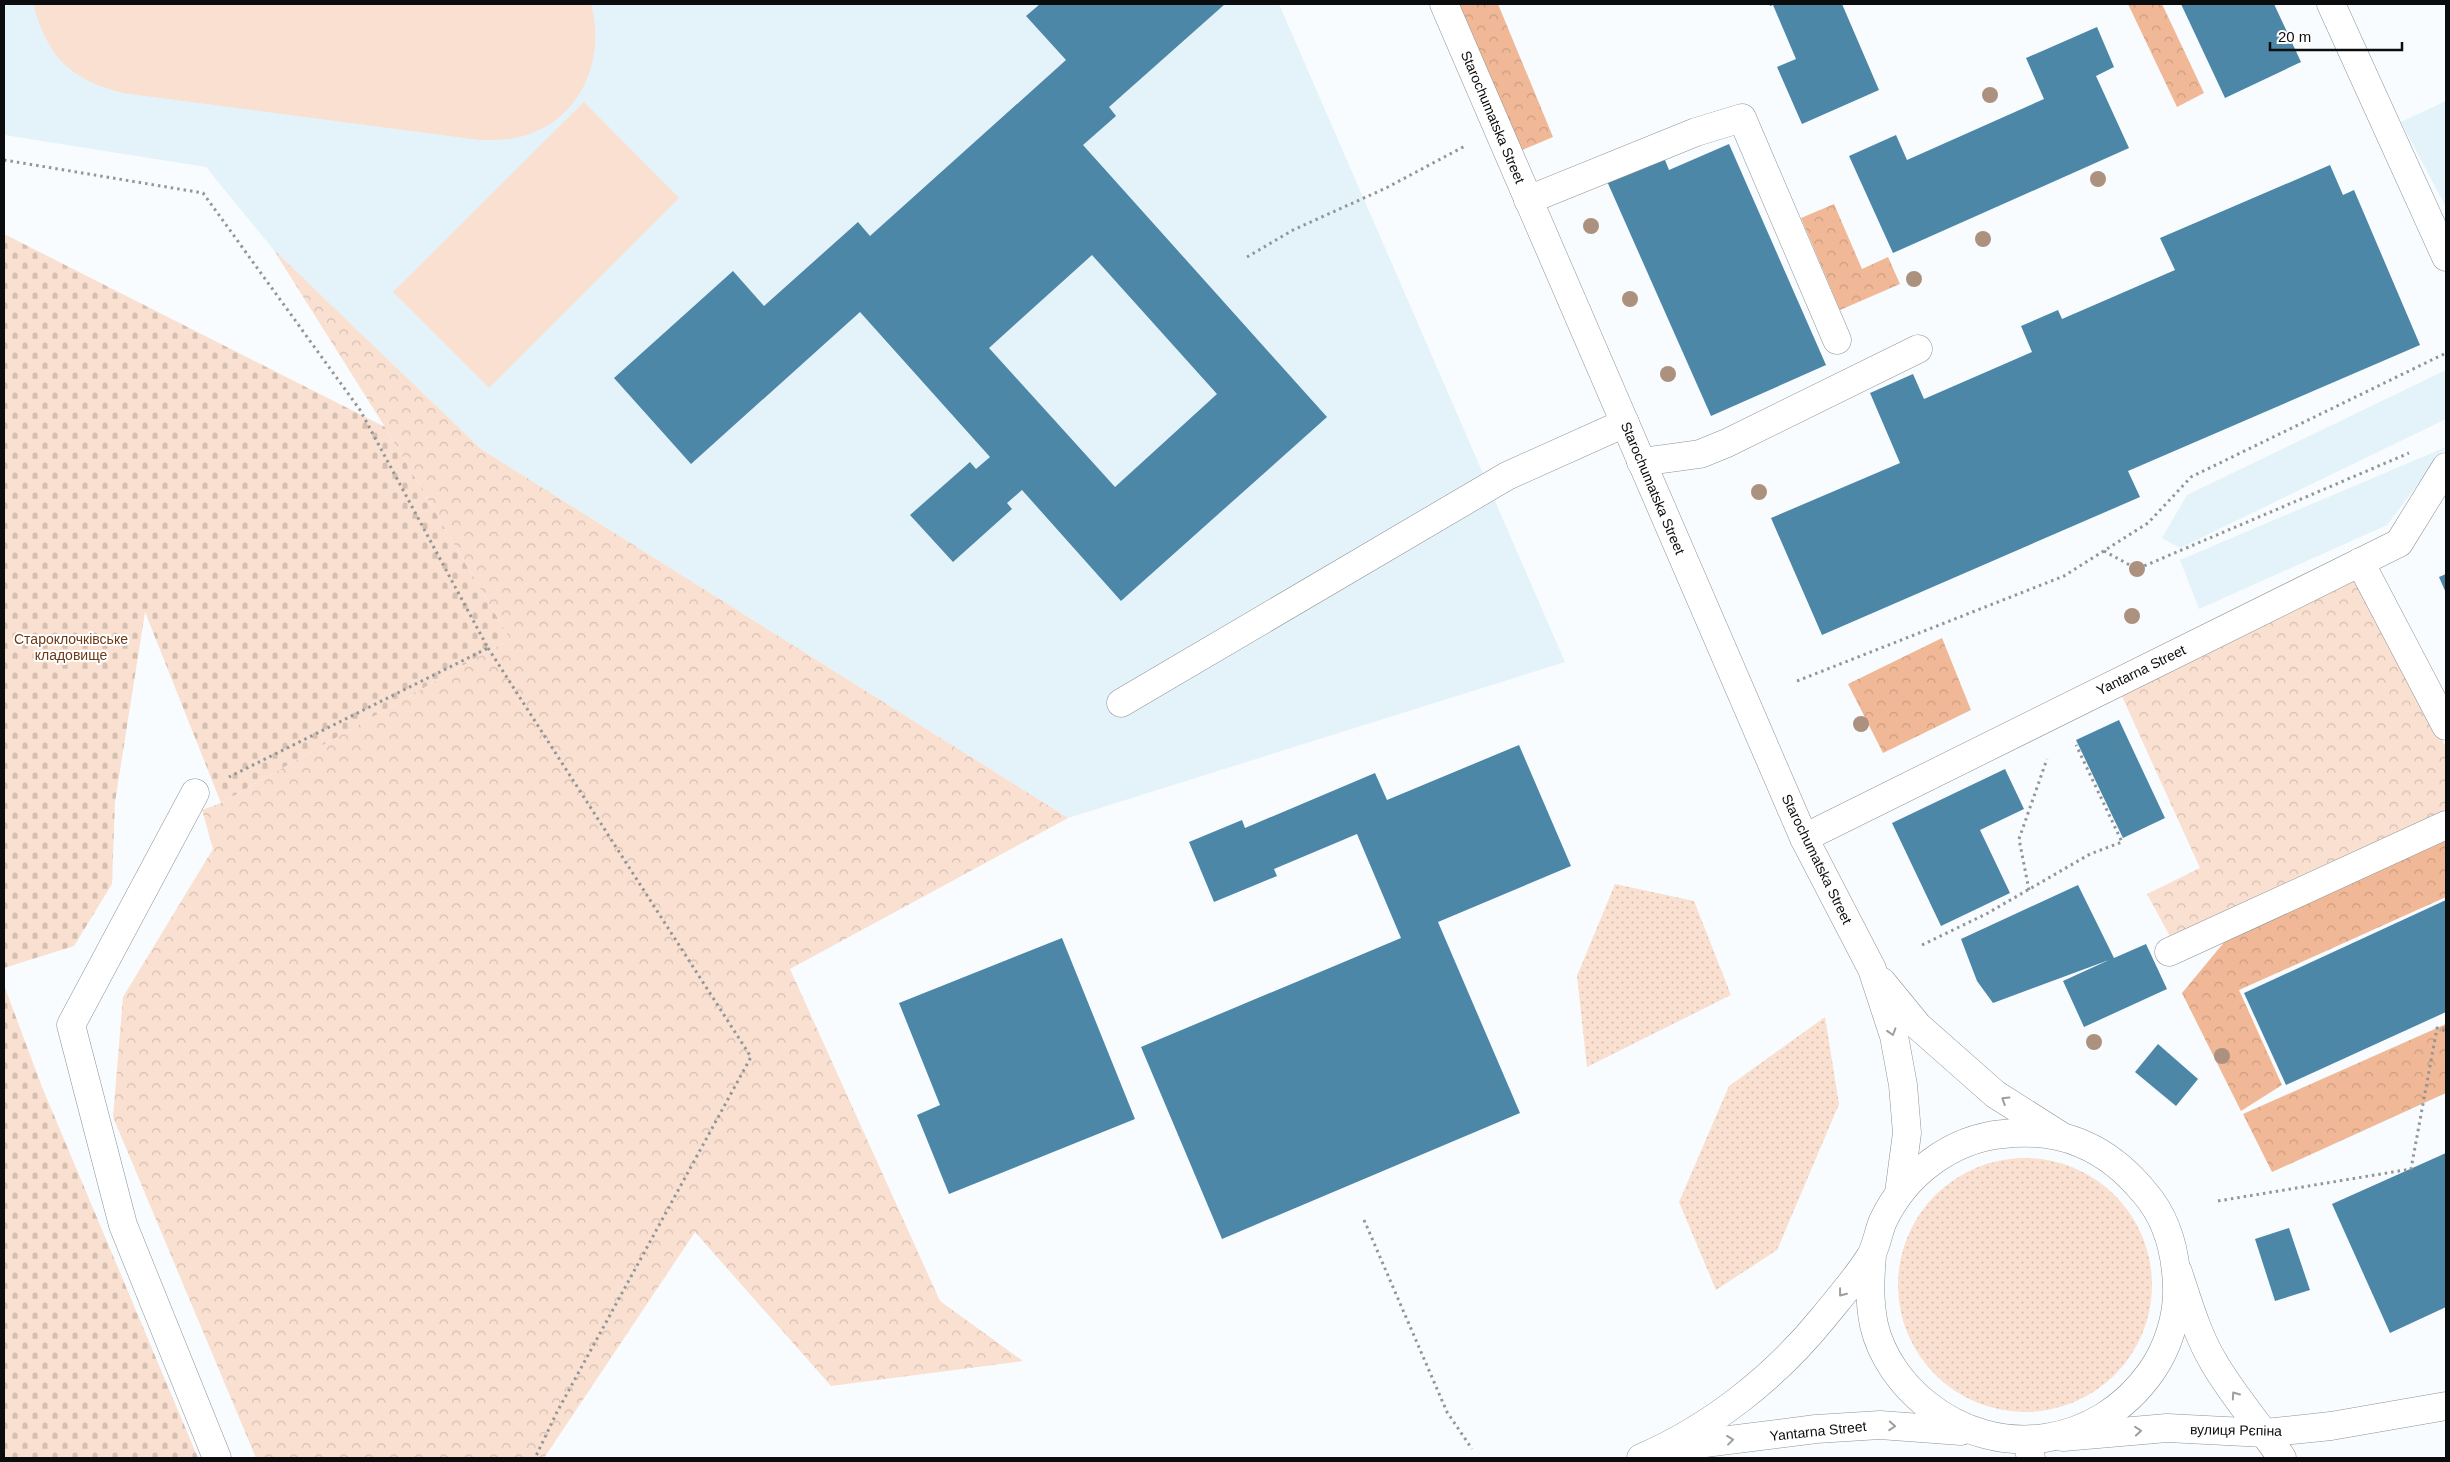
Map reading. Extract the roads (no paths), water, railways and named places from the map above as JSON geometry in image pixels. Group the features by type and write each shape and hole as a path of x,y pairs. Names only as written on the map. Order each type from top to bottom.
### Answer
{"street":[{"name":"Starochumatska Street","path":"1444,4 1804,838 1872,969 1894,1036 1903,1085 1907,1133 1899,1193"},
{"path":"2330,4 2446,258"},
{"path":"1528,200 1696,132 1742,118 1838,340"},
{"path":"1641,462 1700,454 1718,447 1918,349"},
{"path":"1121,703 1507,476 1625,423"},
{"name":"Yantarna Street","path":"1804,838 2399,543 2446,467"},
{"path":"2360,562 2446,726"},
{"path":"196,793 72,1025 123,1225 217,1458"},
{"path":"2169,952 2446,825"},
{"name":"Starochumatska Street","path":"1872,969 1918,1026 1995,1094 2061,1136 2096,1150 2128,1172 2152,1201 2169,1236 2177,1268 2197,1327 2212,1360 2282,1458"},
{"name":"Starochumatska Street","path":"2061,1136 2016,1132 1988,1135 1954,1147 1924,1167 1899,1193 1882,1223 1872,1254 1869,1292 1874,1328 1889,1362 1910,1392 1939,1415 1971,1432 1999,1439 2029,1450 2054,1438 2086,1428 2114,1411 2138,1390 2157,1363 2170,1333 2178,1301 2177,1268"},
{"name":"Yantarna Street","path":"1653,1453 1725,1411 1783,1363 1821,1320 1872,1254"},
{"name":"вулиця Рєпіна","path":"2054,1438 2166,1428 2265,1433 2331,1426 2446,1406"},
{"name":"Yantarna Street","path":"1653,1453 1816,1428 1880,1425 1971,1432"}],"park label":[{"name":"Староклочківське кладовище","path":"71,648"}]}
